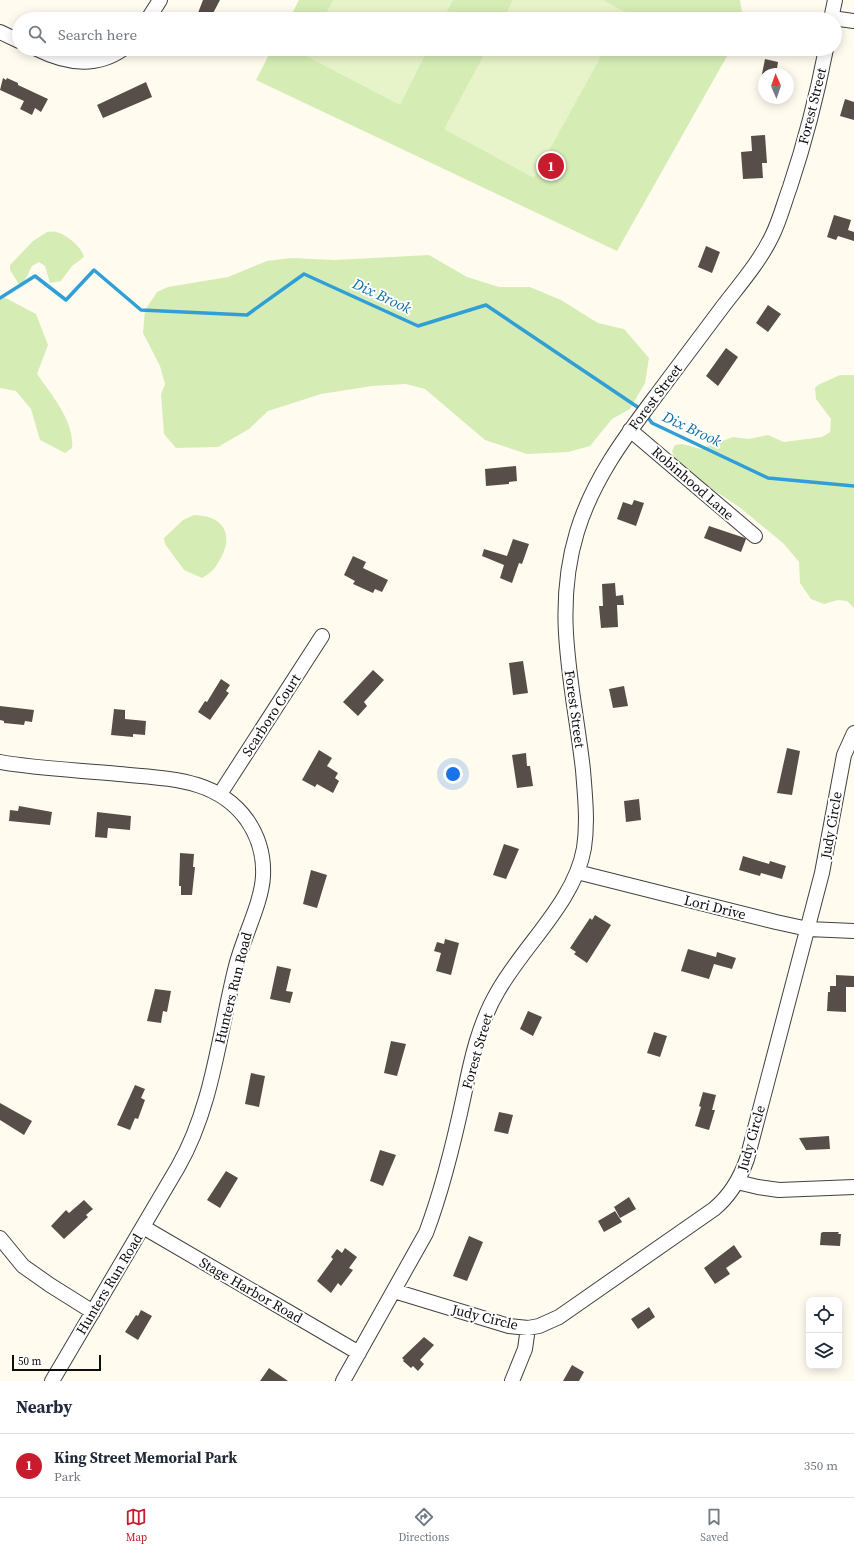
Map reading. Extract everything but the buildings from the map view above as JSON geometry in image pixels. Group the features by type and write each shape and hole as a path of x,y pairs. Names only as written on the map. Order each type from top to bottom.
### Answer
{"street":[{"path":"152,12 160,0"},
{"path":"833,12 835,0"},
{"path":"842,19 854,21"},
{"path":"0,32 12,38"},
{"path":"54,56 62,59 88,62 112,56"},
{"name":"Forest Street","path":"343,1381 426,1233 447,1171 472,1059 488,1009 499,989 565,895 577,872 584,850 586,825 579,732 565,642 564,607 569,567 576,533 588,500 598,479 634,425 739,286 772,236 804,143 824,56"},
{"name":"Robinhood Lane","path":"634,425 755,536"},
{"name":"Scarboro Court","path":"220,794 322,636"},
{"name":"Judy Circle","path":"394,1291 499,1324 528,1328 539,1326 559,1317 708,1213 728,1196 737,1182 746,1159 826,858 844,755 854,733"},
{"name":"Hunters Run Road","path":"0,762 171,779 197,785 220,794 239,809 252,827 257,837 263,862 261,888 236,966 200,1120 187,1152 52,1381"},
{"name":"Lori Drive","path":"577,872 808,928 854,931"},
{"path":"737,1182 779,1190 854,1187"},
{"name":"Stage Harbor Road","path":"143,1227 359,1353"},
{"path":"0,1238 23,1266 93,1312"},
{"path":"512,1381 525,1349 528,1328"}],"green space":[{"path":"299,0 740,0 742,12 293,12"},
{"path":"333,0 453,0 447,12 327,12"},
{"path":"513,0 603,0 625,12 507,12"},
{"path":"268,56 727,56 617,251 256,80"},
{"path":"306,56 424,56 400,105"},
{"path":"483,56 601,56 534,178 444,129"},
{"path":"47,232 60,233 69,238 77,245 84,257 72,266 61,281 50,283 45,266 39,262 32,266 22,286 20,286 10,270 10,265 33,241"},
{"path":"429,255 467,277 499,287 530,287 561,300 598,323 624,329 649,358 645,383 630,409 612,419 590,446 568,452 527,454 485,440 425,389 406,384 372,386 321,394 268,411 249,429 218,447 176,448 164,434 161,394 165,384 160,366 143,333 145,310 157,292 168,287 228,277 267,261 291,258 335,260"},
{"path":"4,297 36,314 48,345 37,374 55,399 70,428 72,448 65,453 40,440 31,409 16,391 0,388 0,298"},
{"path":"840,375 854,375 854,608 847,601 838,600 824,604 811,599 800,583 799,562 784,544 738,506 677,466 672,451 675,445 682,444 701,449 733,437 749,439 768,435 784,442 822,437 830,432 831,419 816,399 815,388 818,385"},
{"path":"194,515 205,516 221,524 225,531 226,538 222,556 216,566 202,578 184,570 165,544 164,538 183,520"}],"waterway":[{"name":"Dix Brook","path":"0,298 35,276 66,300 94,270 141,310 247,315 304,274 418,326 486,305 642,410"},
{"name":"Dix Brook","path":"646,415 652,423 768,478 854,486"}],"place":[{"name":"King Street Memorial Park","path":"551,166"}]}
